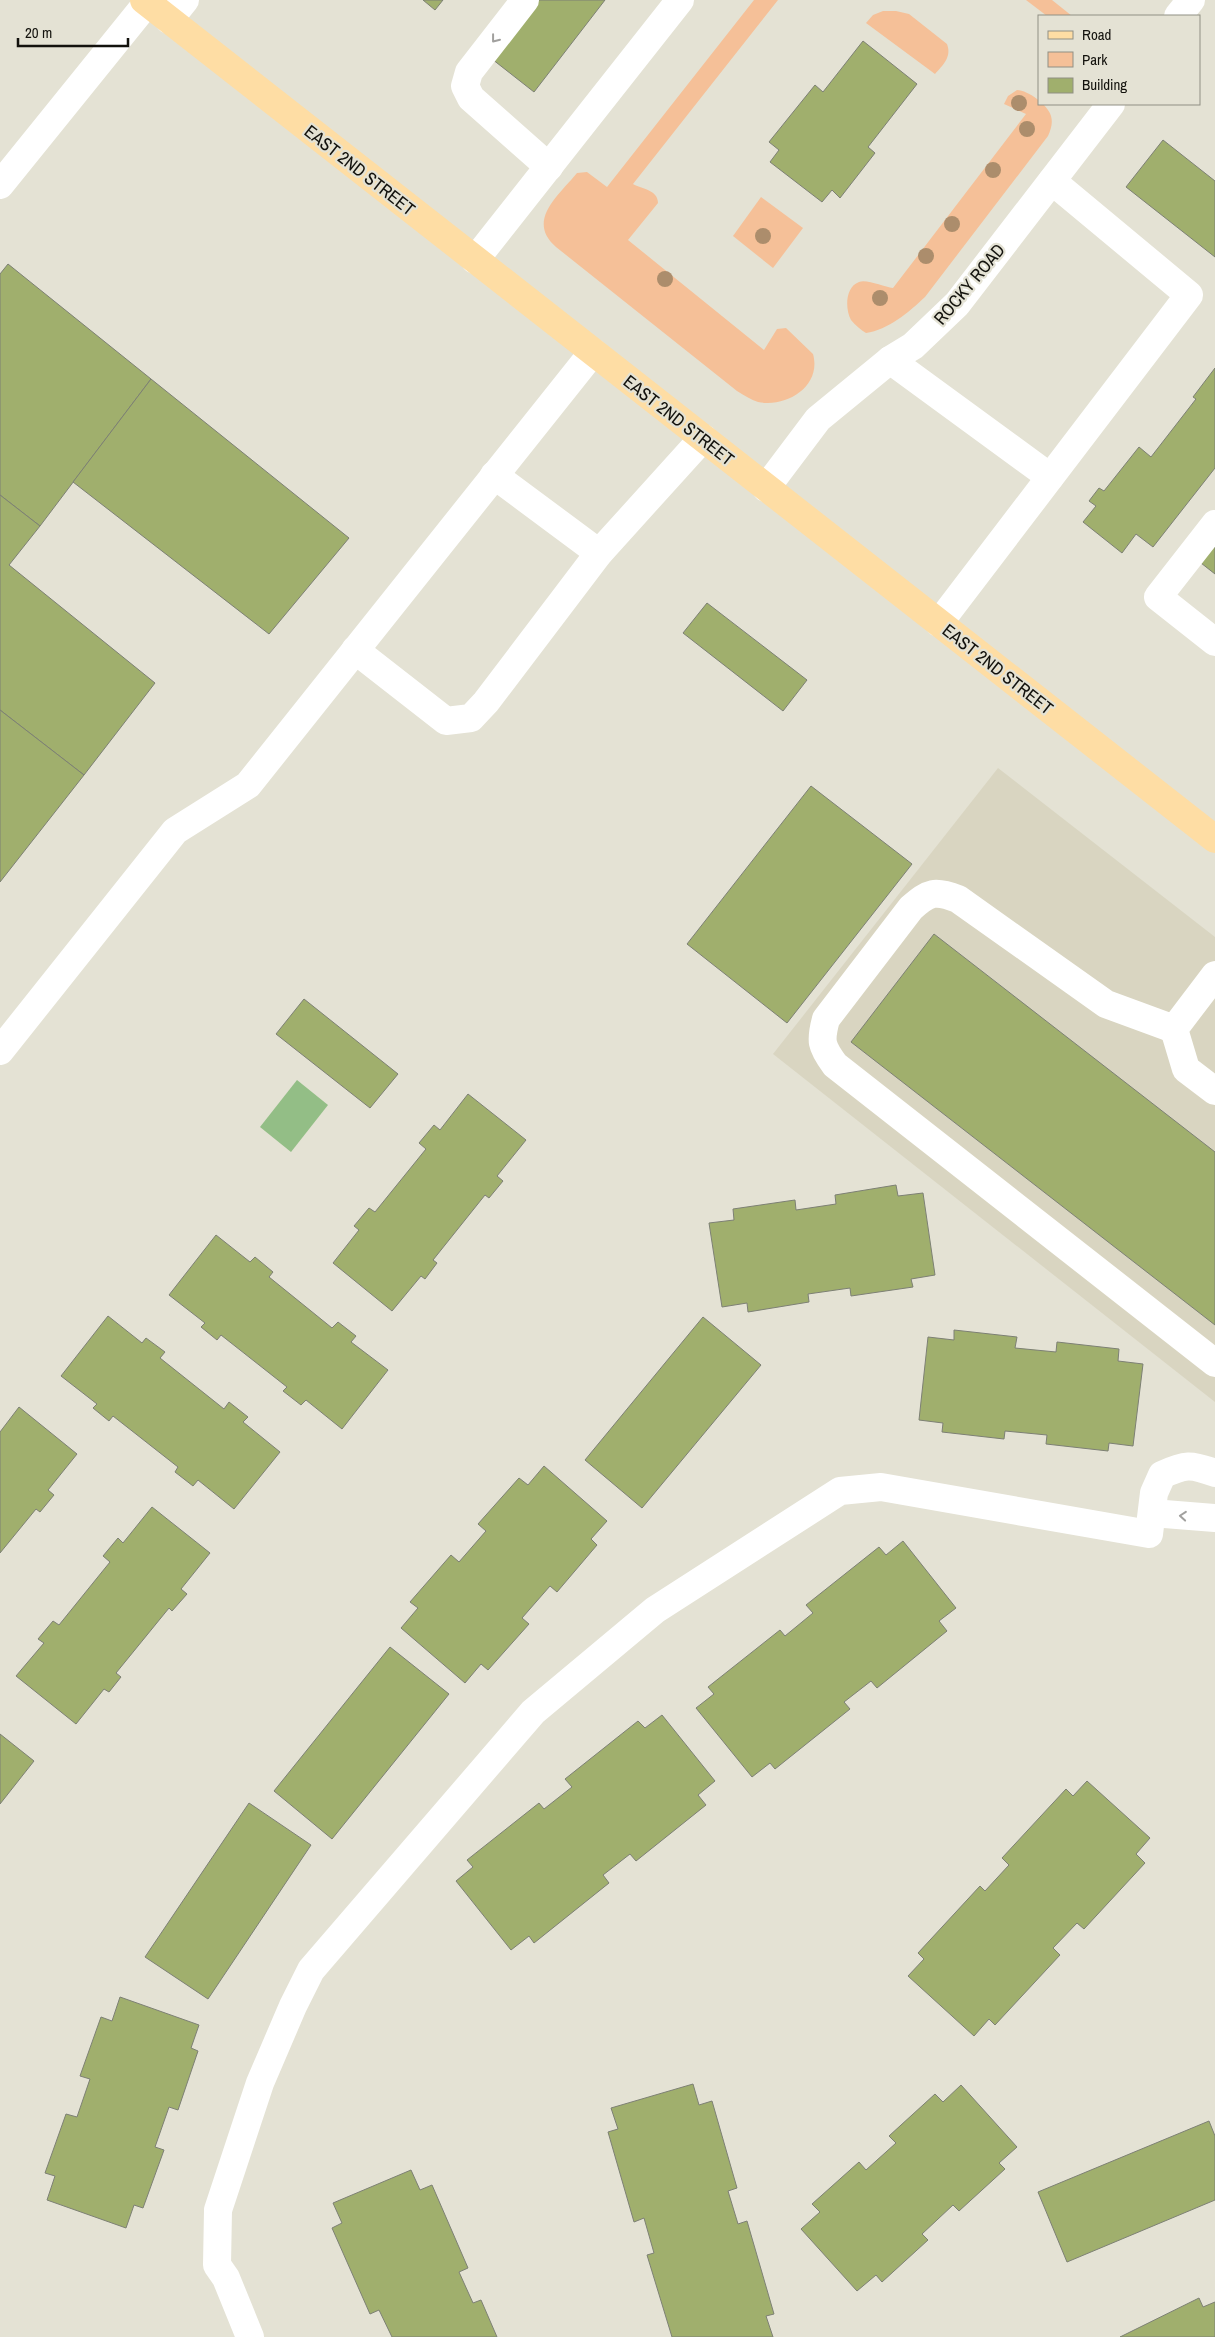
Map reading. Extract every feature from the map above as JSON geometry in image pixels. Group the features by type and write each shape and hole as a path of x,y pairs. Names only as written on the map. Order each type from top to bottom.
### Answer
{"main road":[{"name":"EAST 2ND STREET","path":"146,2 177,10 475,260 1215,839"}],"street":[{"path":"525,0 469,72 465,86 471,98 549,167"},
{"path":"475,260 680,0"},
{"path":"1179,15 1191,0"},
{"path":"0,185 146,2"},
{"name":"ROCKY ROAD","path":"766,488 818,419 890,360 913,346 957,304 1110,105"},
{"path":"939,623 1189,295 1052,181"},
{"path":"0,1051 175,831 248,784 593,352"},
{"path":"890,360 1050,477"},
{"path":"355,650 446,721 471,718 486,702 599,553 703,438"},
{"path":"494,475 599,553"},
{"path":"1215,524 1158,597 1215,642"},
{"path":"1174,1029 1106,1004 958,899 940,892 924,896 911,908 826,1019 821,1038 826,1052 835,1065 1215,1363"},
{"path":"1174,1029 1215,975"},
{"path":"1174,1029 1186,1069 1215,1091"},
{"path":"250,2337 226,2278 217,2265 218,2210 260,2083 293,2006 311,1970 533,1712 656,1610 840,1491 881,1486 1149,1534 1154,1493 1162,1474 1181,1465 1201,1467 1215,1473"},
{"path":"1152,1513 1215,1518"}],"shaded area":[{"path":"998,768 1215,937 1215,1402 773,1054"},
{"path":"297,1080 328,1105 291,1152 260,1127"}],"green space":[{"path":"754,0 778,0 633,184 649,190 655,195 658,203 628,240 764,350 777,329 786,328 813,354 812,376 807,385 791,398 769,403 755,401 737,391 556,247 544,228 544,218 548,209 577,173 587,172 607,187"},
{"path":"1026,0 1052,0 1071,15 1046,15"},
{"path":"883,11 909,14 947,44 948,57 935,74 866,23 873,15"},
{"path":"1017,90 1022,91 1038,100 1038,105 1044,105 1052,119 1048,136 925,297 890,324 866,333 854,324 849,315 847,304 851,288 862,281 893,288 1026,114 1004,104 1008,96"},
{"path":"761,197 803,228 773,268 733,236"}],"building":[{"path":"423,0 443,0 435,10"},
{"path":"537,0 605,0 534,92 492,59"},
{"path":"863,41 917,84 868,147 875,153 840,198 832,190 822,202 770,162 779,150 769,142 815,85 823,92"},
{"path":"1163,140 1215,181 1215,257 1126,187"},
{"path":"8,264 151,379 40,526 0,495 0,274"},
{"path":"1215,368 1215,468 1153,547 1136,534 1122,553 1083,522 1096,506 1089,501 1099,488 1104,491 1139,447 1151,457 1196,399 1193,397"},
{"path":"151,379 349,538 269,634 73,482"},
{"path":"0,495 40,526 9,565 155,683 84,775 0,710"},
{"path":"1215,545 1215,574 1201,563"},
{"path":"707,603 807,680 783,711 683,633"},
{"path":"0,710 84,775 0,882"},
{"path":"811,786 912,864 787,1023 687,944"},
{"path":"934,934 1215,1152 1215,1325 851,1042"},
{"path":"304,999 398,1074 370,1108 276,1034"},
{"path":"468,1094 526,1140 497,1176 503,1181 489,1198 485,1195 433,1260 437,1263 425,1279 421,1276 392,1311 333,1263 359,1230 354,1226 369,1208 375,1212 426,1149 419,1143 434,1125 440,1130"},
{"path":"896,1185 898,1196 923,1193 935,1275 911,1279 913,1287 851,1296 850,1288 808,1294 809,1302 748,1312 747,1303 722,1307 709,1223 734,1220 733,1209 795,1200 796,1210 836,1204 835,1195"},
{"path":"216,1235 250,1262 255,1257 273,1272 269,1277 332,1328 338,1322 356,1336 351,1342 388,1370 342,1429 306,1400 301,1405 283,1391 287,1387 221,1335 217,1340 201,1327 205,1323 169,1295"},
{"path":"108,1316 142,1343 146,1338 165,1352 160,1358 224,1409 229,1402 248,1417 243,1422 280,1452 234,1509 198,1480 193,1486 175,1472 178,1467 113,1416 109,1421 93,1408 97,1404 61,1376"},
{"path":"703,1317 761,1365 642,1508 585,1460"},
{"path":"954,1330 1017,1337 1015,1348 1056,1352 1057,1342 1119,1349 1118,1361 1143,1364 1133,1446 1109,1443 1108,1451 1046,1444 1047,1435 1005,1431 1004,1439 942,1432 943,1423 919,1420 928,1337 954,1340"},
{"path":"19,1407 77,1454 48,1490 54,1495 40,1512 36,1509 0,1553 0,1432"},
{"path":"544,1466 607,1521 591,1539 597,1545 557,1592 550,1586 522,1618 529,1624 488,1670 481,1664 465,1683 401,1628 418,1608 410,1602 451,1555 459,1562 486,1531 478,1524 519,1478 528,1485"},
{"path":"152,1507 210,1553 181,1589 187,1594 172,1611 169,1608 116,1673 121,1677 109,1692 104,1689 76,1724 16,1676 44,1643 38,1639 53,1621 59,1625 110,1562 103,1556 118,1538 123,1543"},
{"path":"903,1541 956,1608 939,1621 947,1631 877,1688 871,1681 844,1702 850,1709 775,1769 770,1763 752,1777 696,1708 714,1694 708,1687 780,1630 785,1636 813,1613 806,1605 879,1547 886,1555"},
{"path":"390,1647 449,1694 332,1839 274,1791"},
{"path":"662,1715 715,1781 698,1795 706,1805 636,1861 630,1854 603,1875 609,1883 534,1943 529,1936 511,1950 456,1881 473,1867 467,1860 539,1803 544,1809 572,1787 565,1779 638,1721 645,1728"},
{"path":"0,1734 34,1761 0,1804"},
{"path":"1087,1781 1150,1838 1136,1854 1145,1863 1084,1929 1077,1923 1053,1948 1060,1955 995,2025 989,2019 974,2036 908,1976 924,1959 918,1953 980,1886 985,1891 1009,1865 1002,1858 1066,1789 1073,1796"},
{"path":"249,1803 311,1845 208,1999 145,1957"},
{"path":"120,1997 199,2025 191,2048 198,2051 178,2110 169,2107 155,2147 164,2150 143,2208 134,2205 126,2228 47,2200 55,2176 45,2173 66,2114 77,2117 90,2079 80,2076 101,2017 112,2021"},
{"path":"693,2084 699,2105 712,2101 737,2188 728,2191 738,2224 747,2221 774,2314 766,2316 773,2337 672,2337 647,2255 654,2253 644,2218 634,2222 608,2132 618,2129 611,2108"},
{"path":"961,2085 1017,2147 999,2163 1005,2169 959,2211 953,2205 922,2234 928,2240 882,2282 876,2275 857,2291 801,2229 820,2212 812,2204 859,2162 866,2170 896,2143 889,2136 935,2094 943,2102"},
{"path":"1209,2121 1215,2136 1215,2200 1067,2262 1038,2192"},
{"path":"411,2170 420,2190 432,2185 468,2268 459,2272 473,2303 481,2300 497,2337 392,2337 379,2310 370,2314 332,2228 342,2223 333,2203"},
{"path":"1199,2298 1203,2307 1215,2302 1215,2337 1120,2337"}]}
